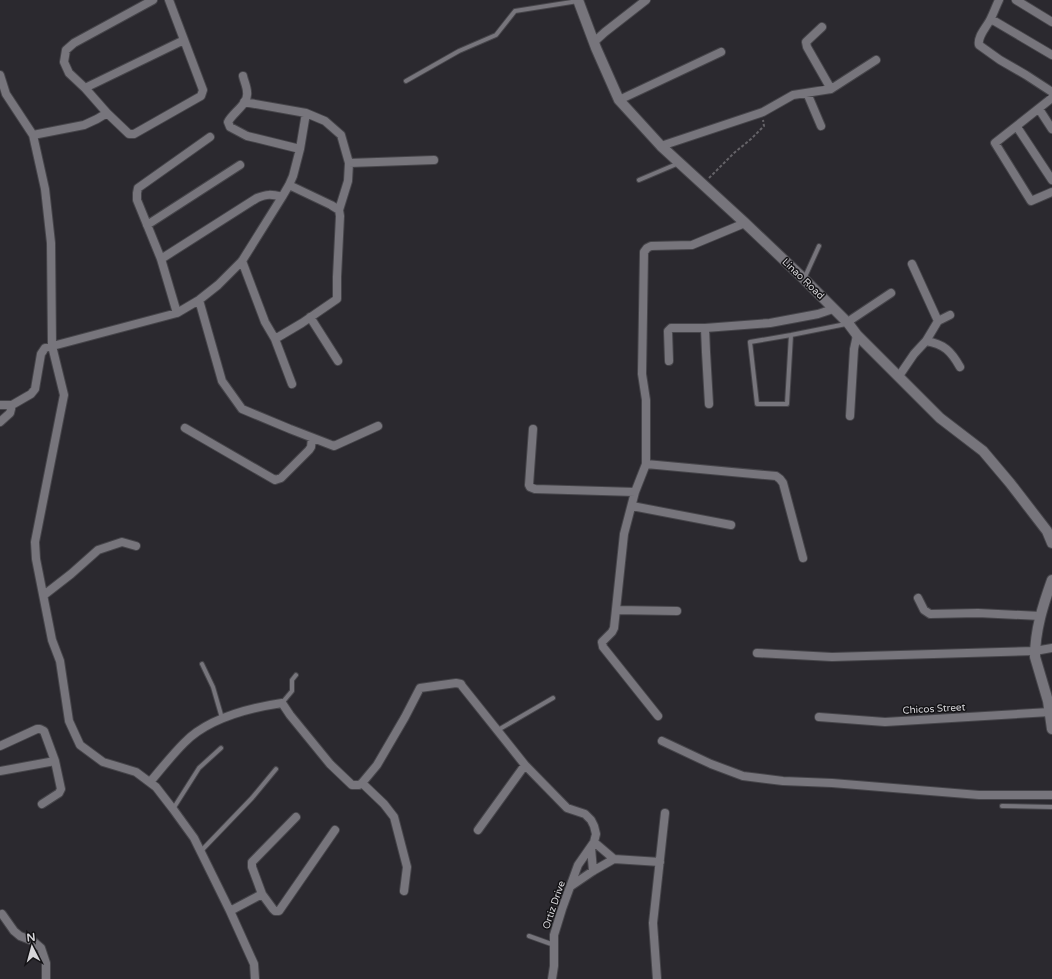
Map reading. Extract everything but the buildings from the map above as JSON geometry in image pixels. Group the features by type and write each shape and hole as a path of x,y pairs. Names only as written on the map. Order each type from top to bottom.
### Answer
{"street":[{"path":"153,0 74,43 66,50 64,62 69,73 86,88 107,113 129,134 134,134 201,96 203,90 169,0"},
{"name":"Linao Road","path":"578,0 619,100 661,146 804,279 848,323 857,335 940,418 983,451 1010,482 1047,531 1052,543"},
{"path":"594,42 604,32 646,0"},
{"path":"999,0 979,38 979,45 1000,60 1052,92"},
{"path":"1016,0 1052,22"},
{"path":"990,19 1052,55"},
{"path":"822,27 806,42 806,44 831,89"},
{"path":"86,88 184,40"},
{"path":"619,100 721,52"},
{"path":"661,146 763,112 793,95 831,89 876,60"},
{"path":"0,75 6,94 33,135 45,189 51,243 52,346 64,395 35,542 36,559 52,640 60,661 69,721 80,745 103,762 136,772 156,787 194,838 254,964 255,979"},
{"path":"242,76 248,93 244,102 230,118 228,122 230,127 248,136 300,149"},
{"path":"807,93 821,126"},
{"path":"1052,98 995,143 1031,201 1052,192"},
{"path":"244,102 306,113 325,121 341,136 349,164 348,181 339,210 337,299 275,339"},
{"path":"1039,109 1052,129"},
{"path":"33,135 84,124 97,120 107,113"},
{"path":"0,405 12,405 31,394 35,389 43,350 45,348 177,313 199,300 218,285 242,261 289,185 300,149 306,113"},
{"path":"1017,127 1052,180"},
{"path":"177,313 161,259 137,200 137,193 138,188 210,137"},
{"path":"349,164 434,160"},
{"path":"147,225 240,165"},
{"path":"289,185 339,210"},
{"path":"161,259 257,198 271,194 282,197"},
{"path":"658,716 603,647 602,642 602,640 612,632 616,610 624,534 635,492 646,464 646,400 642,374 644,252 651,246 692,245 745,223"},
{"path":"242,261 264,322 275,339 292,384"},
{"path":"912,264 938,321"},
{"path":"848,323 891,293"},
{"path":"199,300 222,380 242,409 332,446 336,446 378,426"},
{"path":"669,361 668,331 671,328 705,328 770,323 818,314 833,309"},
{"path":"899,376 914,354 926,341 938,321 950,315"},
{"path":"310,317 338,360"},
{"path":"705,328 709,404"},
{"path":"850,416 854,350 857,335"},
{"path":"926,341 946,347 960,367"},
{"path":"0,422 10,413 12,405"},
{"path":"185,428 275,480 281,478 309,450 311,447 312,438"},
{"path":"533,429 530,487 535,489 635,492"},
{"path":"646,464 776,476 783,483 803,558"},
{"path":"632,506 731,525"},
{"path":"44,595 98,550 122,542 136,546"},
{"path":"1052,580 1040,616 1035,651 1050,701 1052,729"},
{"path":"918,598 924,610 930,614 978,613 1040,616"},
{"path":"616,610 677,611"},
{"path":"758,653 832,657 1035,651 1052,648"},
{"path":"150,782 184,742 198,731 222,718 262,706 282,703 330,764 352,785 359,785 377,765 420,688 456,683 461,684 525,765 567,808 584,814 591,820 596,834 592,845 593,871"},
{"name":"Chicos Street","path":"819,717 885,722 1051,719"},
{"path":"0,746 37,729 44,731 55,761 61,789 59,793 42,804"},
{"path":"662,741 711,764 743,776 783,781 832,783 979,795 1052,795"},
{"path":"0,771 55,761"},
{"path":"478,830 525,765"},
{"path":"362,783 384,804 394,817 408,867 404,891"},
{"path":"657,979 652,923 665,813"},
{"path":"296,817 252,862 252,867 262,894 273,910 279,910 335,830"},
{"path":"592,845 614,859 660,862"},
{"name":"Ortiz Drive","path":"552,979 554,966 554,935 578,864 592,845"},
{"path":"571,886 614,859"},
{"path":"230,911 262,894"},
{"path":"2,914 14,931 20,936 33,941 41,948 46,963 46,979"}],"lane":[{"path":"406,81 460,51 496,35 515,11 578,0"},
{"path":"639,180 679,163"},
{"path":"804,279 819,246"},
{"path":"791,335 787,404 758,404 750,342 848,323"},
{"path":"202,664 213,687 222,718"},
{"path":"282,703 292,691 292,680 296,676"},
{"path":"498,731 553,698"},
{"path":"173,810 199,768 221,748"},
{"path":"200,852 252,798 276,769"},
{"path":"1002,806 1052,807"},
{"path":"529,936 554,945"}],"path":[{"path":"702,184 764,126 763,112"}]}
